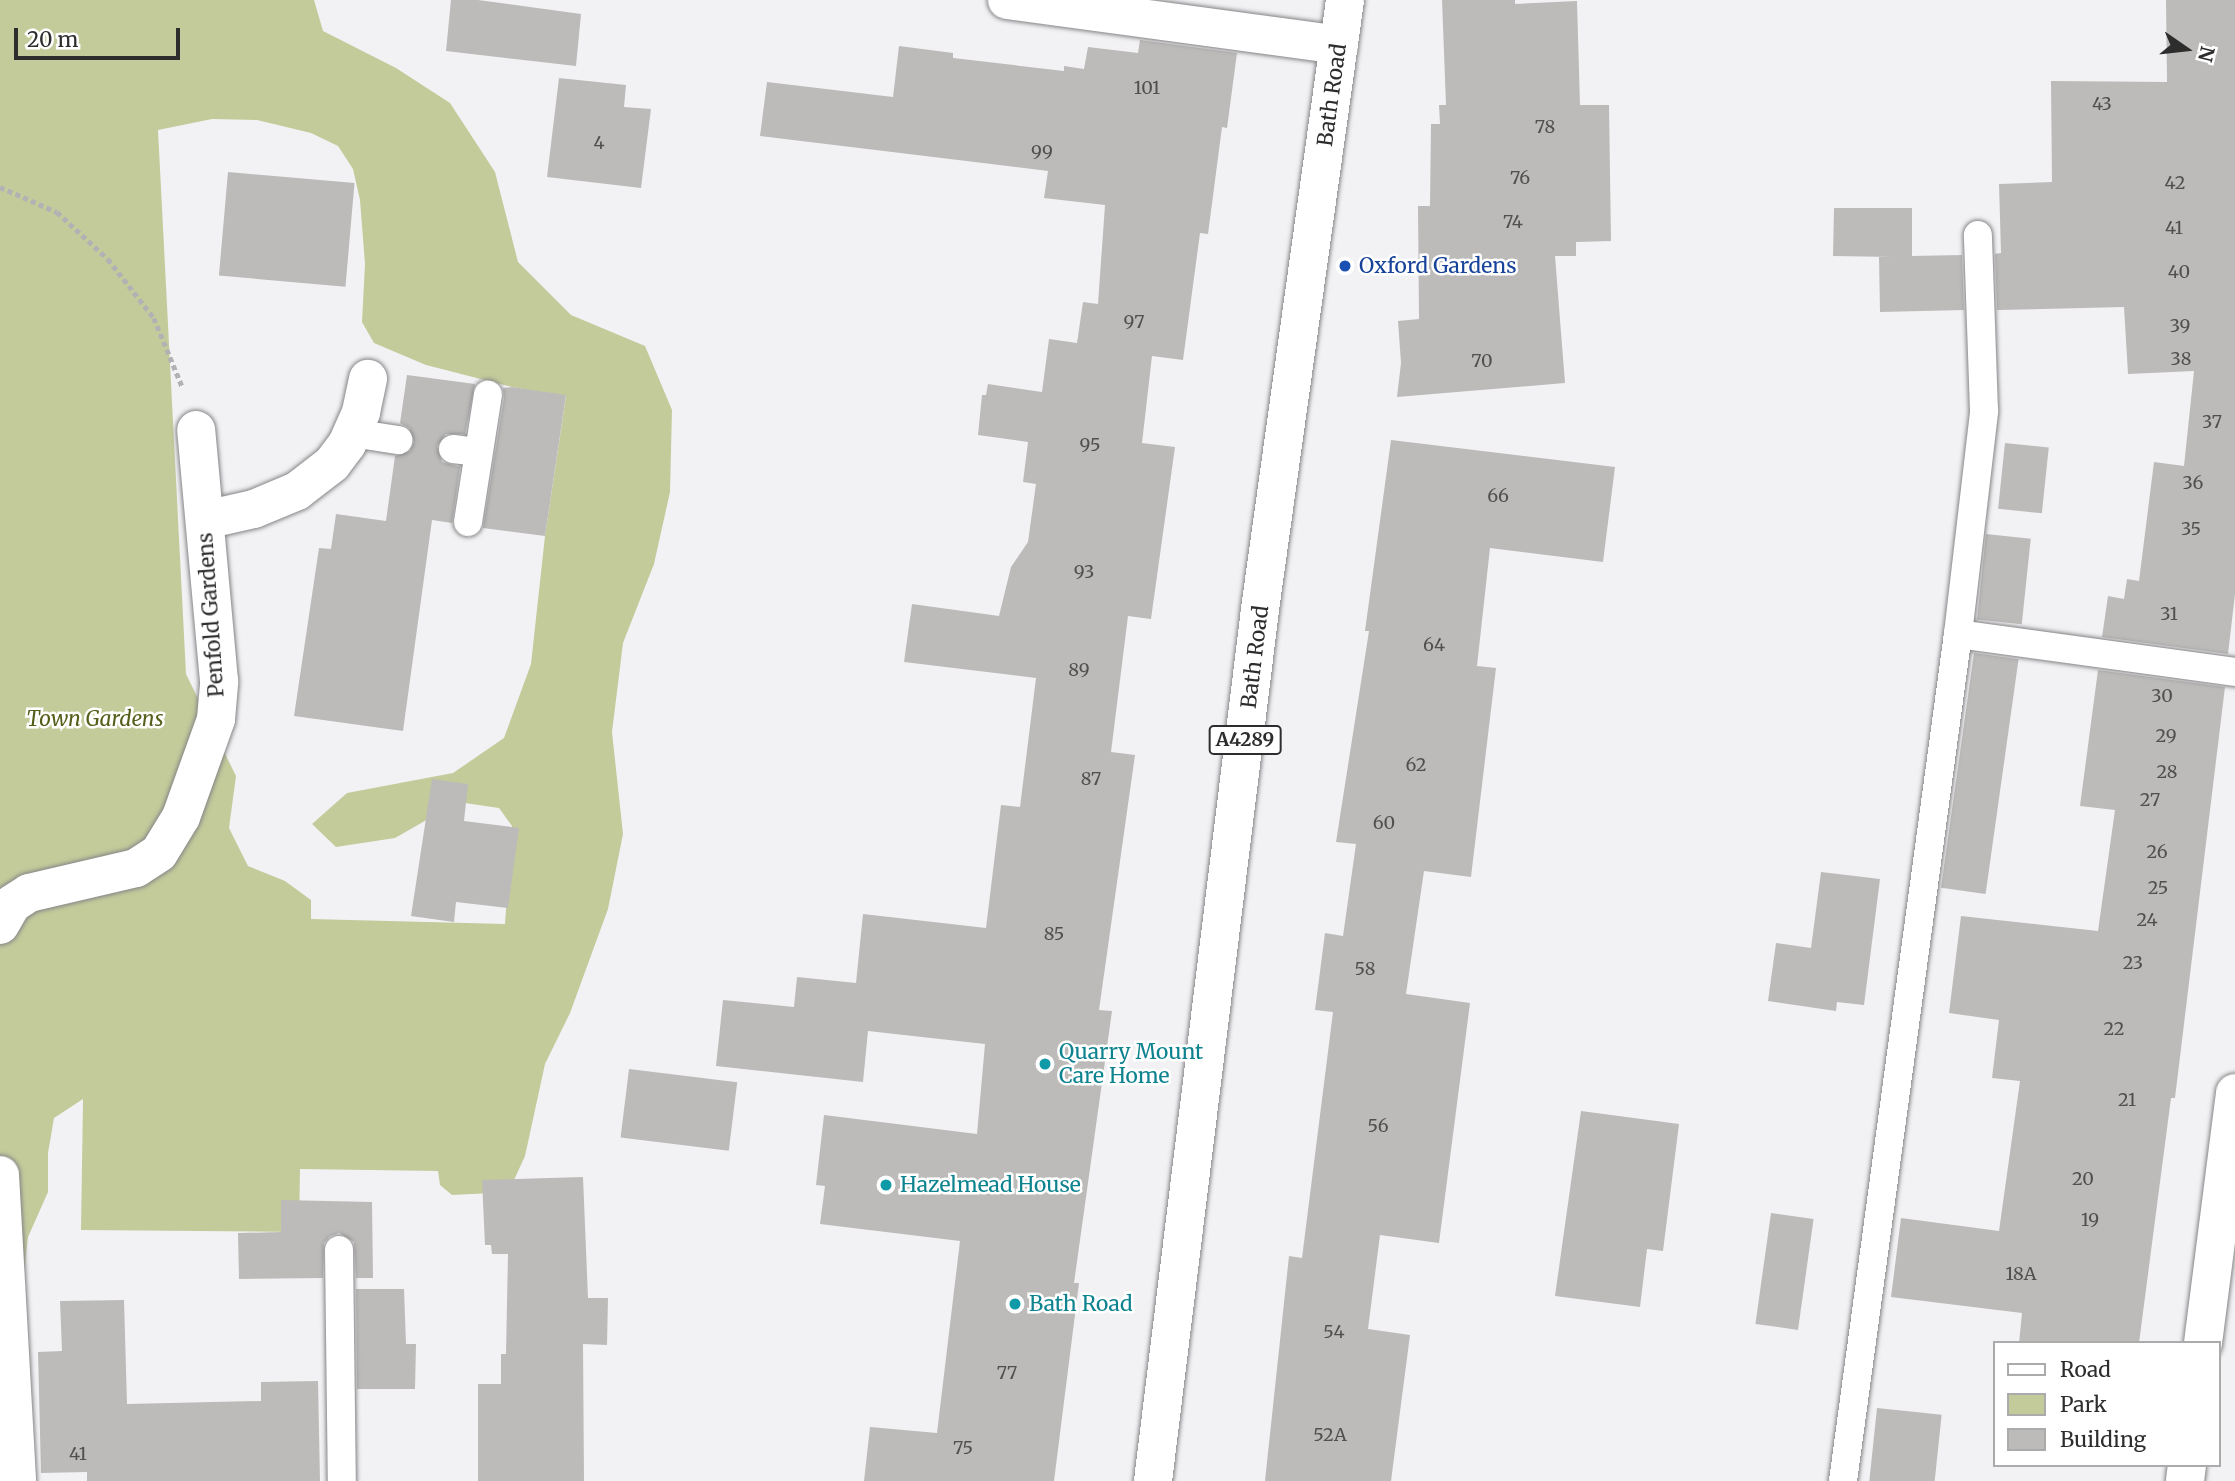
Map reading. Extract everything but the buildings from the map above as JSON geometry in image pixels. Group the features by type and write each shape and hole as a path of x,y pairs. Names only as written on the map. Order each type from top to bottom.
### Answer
{"street":[{"path":"1007,0 1339,45"},
{"name":"Bath Road","path":"1153,1481 1262,595 1345,0"},
{"name":"Penfold Gardens","path":"205,520 254,509 297,491 332,464 352,433 361,412 368,379"},
{"name":"Penfold Gardens","path":"0,925 12,904 29,894 136,868 159,853 181,817 216,719 219,681 196,430"},
{"path":"2203,1341 2235,1093"},
{"path":"0,1175 17,1481"}],"lane":[{"path":"1843,1481 1958,634 1984,411 1978,235"},
{"path":"468,522 465,450 488,396"},
{"path":"352,433 398,440"},
{"path":"1958,634 2235,672"},
{"path":"340,1250 342,1481"}],"path":[{"path":"0,187 57,212 108,259 154,318 184,390 196,430"}],"green space":[{"name":"Town Gardens","path":"0,0 314,0 323,31 396,68 450,103 495,172 518,262 571,315 645,346 672,410 670,492 654,564 623,643 612,732 623,834 608,909 570,1013 545,1064 525,1156 514,1180 492,1193 452,1195 440,1185 438,1171 300,1169 299,1232 81,1230 83,1099 54,1118 48,1153 48,1192 28,1237 17,1334 0,1378","holes":["212,119 257,120 311,133 338,146 353,169 360,200 365,264 362,322 374,343 426,365 512,387 566,396 545,536 531,664 504,738 453,773 347,793 312,824 336,847 395,838 458,802 499,808 512,826 505,924 311,919 311,900 285,881 248,866 229,828 236,776 186,674 158,130"]}],"place":[{"name":"Oxford Gardens","path":"1345,266"},
{"name":"Quarry Mount Care Home","path":"1045,1064"},
{"name":"Hazelmead House","path":"886,1185"},
{"name":"Bath Road","path":"1015,1304"}]}
